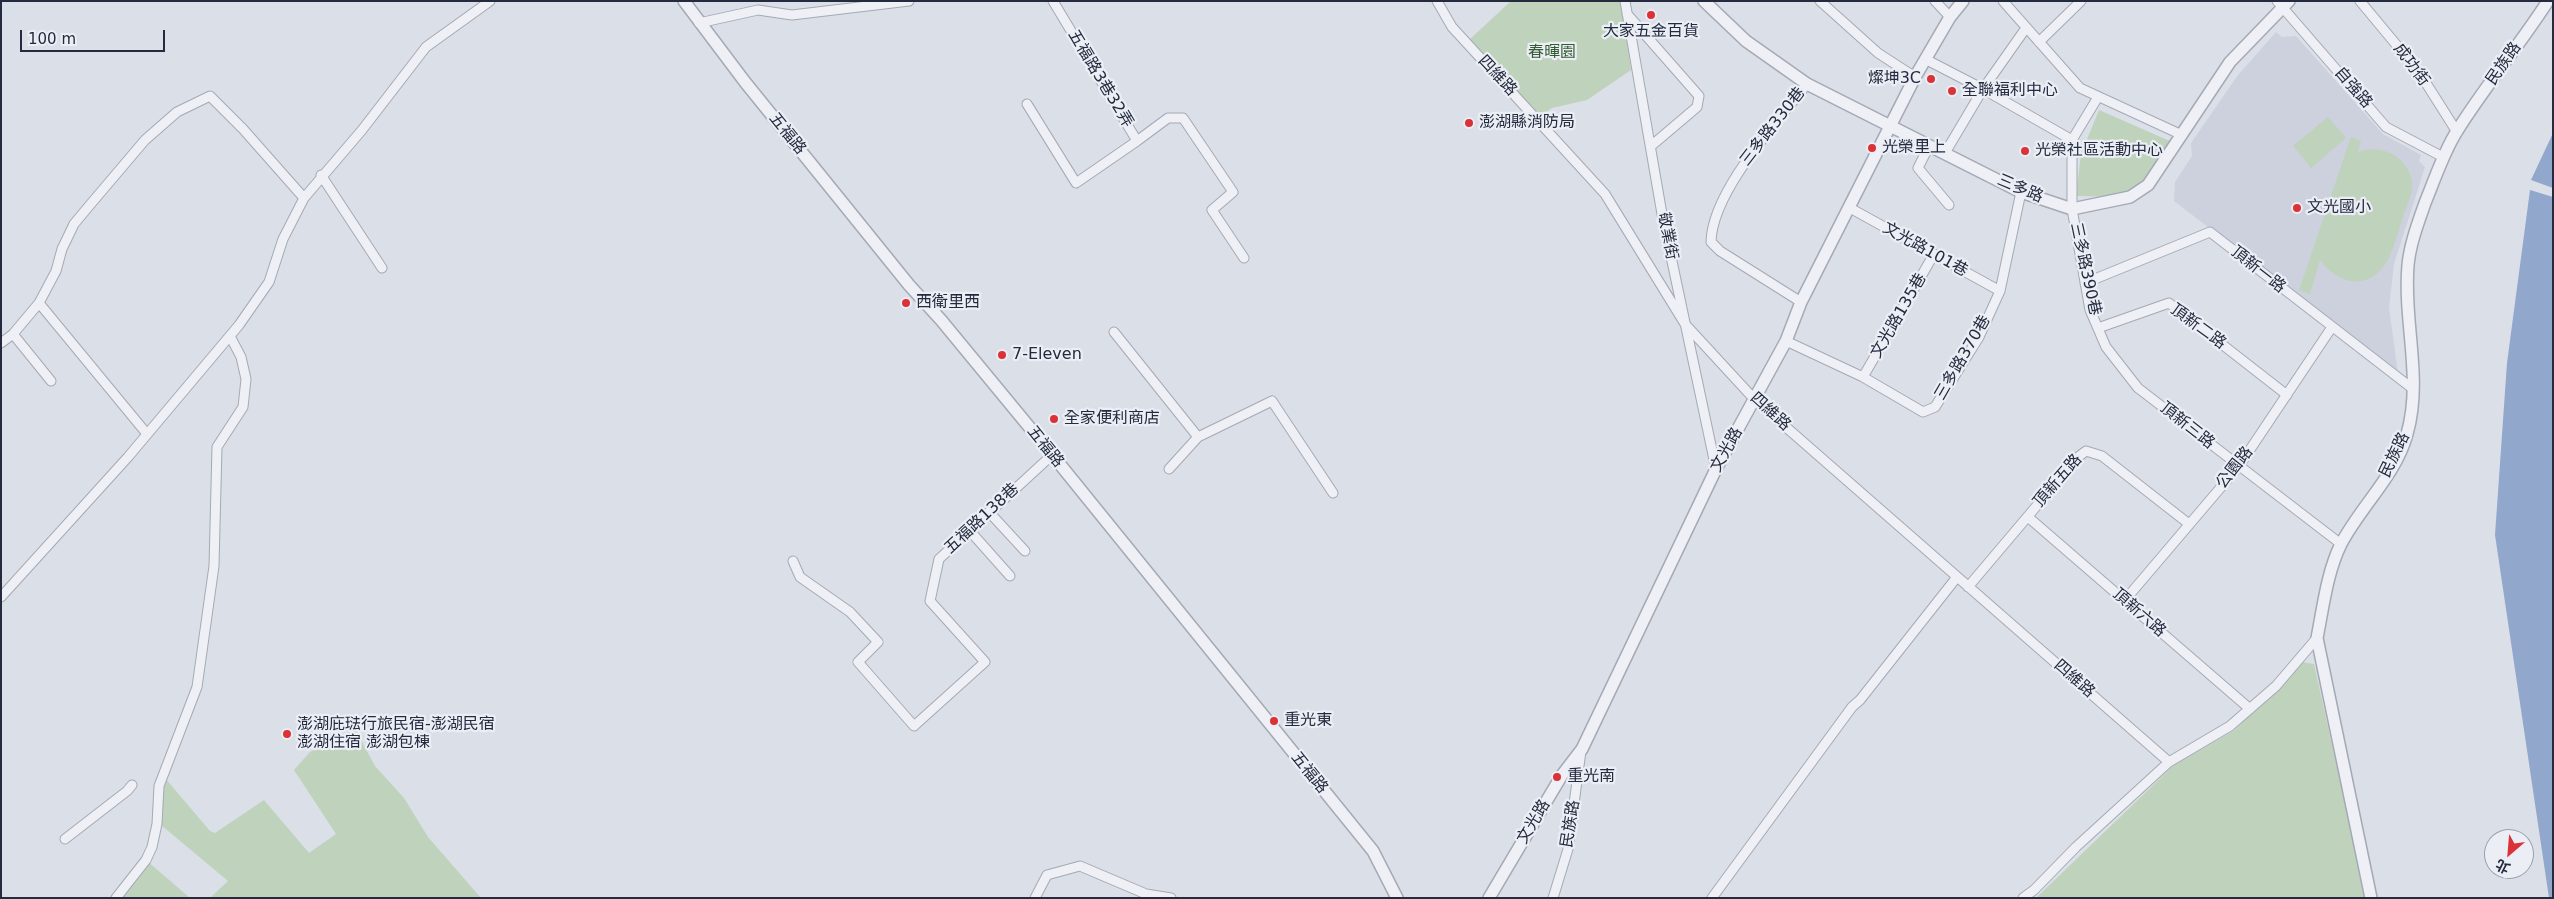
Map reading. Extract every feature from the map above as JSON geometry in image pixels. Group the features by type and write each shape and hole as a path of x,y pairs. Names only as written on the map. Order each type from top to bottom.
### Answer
{"street":[{"path":"1,597 147,434 230,336 269,282 283,239 304,198 321,175 362,130 426,47 490,1"},
{"name":"五福路","path":"684,1 908,285 941,320 1052,455 1373,851 1397,898"},
{"path":"699,22 758,10 792,15 909,1"},
{"name":"五福路3巷32弄","path":"1052,1 1137,141 1168,118 1183,118 1233,192 1212,210 1244,258"},
{"name":"敬業街","path":"1625,1 1662,214 1716,470"},
{"path":"1820,1 1878,53 1915,77"},
{"path":"1935,1 1950,17"},
{"name":"文光路","path":"1489,898 1562,775 1582,748 1716,470 1786,341 1801,302 1850,208 1889,127 1915,77 1927,60 1950,17 1963,1"},
{"path":"2003,1 2080,88 2182,134"},
{"path":"2039,42 2081,1"},
{"name":"成功街","path":"2360,1 2419,72 2457,132"},
{"name":"四維路","path":"1440,2 1452,27 1605,194 1685,324 1755,400 2169,762"},
{"name":"民族路","path":"2371,898 2317,638 2325,598 2341,544 2404,445 2412,416 2414,389 2406,304 2408,263 2416,228 2443,157 2457,132 2544,3"},
{"name":"三多路","path":"1711,4 1746,41 1807,84 2021,192 2072,209"},
{"path":"2072,209 2130,196 2148,185 2230,62 2283,4"},
{"name":"自強路","path":"2283,4 2386,127 2443,157"},
{"path":"1627,14 1699,96 1697,107 1651,146"},
{"path":"1945,153 1983,89 2026,28"},
{"path":"1927,60 1983,89 2072,140 2098,97"},
{"name":"三多路330巷","path":"1801,302 1720,251 1711,242 1711,228 1738,171 1807,84"},
{"path":"1,343 13,334 39,302 56,271 62,249 74,224 89,206 145,140 178,112 210,96 243,129 304,198"},
{"path":"1027,104 1076,183 1137,141"},
{"name":"三多路390巷","path":"2072,140 2072,209 2090,310 2098,328"},
{"path":"1929,146 1918,168 1949,205"},
{"path":"321,175 382,268"},
{"name":"三多路370巷","path":"1935,407 1979,337 2000,291 2021,192"},
{"name":"文光路101巷","path":"1850,208 2000,291"},
{"name":"頂新一路","path":"2085,283 2210,232 2414,389"},
{"name":"文光路135巷","path":"1863,377 1934,254"},
{"path":"39,302 147,434"},
{"name":"頂新二路","path":"2098,328 2169,303 2287,395"},
{"name":"公園路","path":"2125,600 2239,466 2332,327"},
{"name":"頂新三路","path":"2098,328 2106,347 2138,388 2341,544"},
{"path":"1114,332 1198,437"},
{"path":"13,334 51,381"},
{"path":"116,898 146,860 152,847 157,824 159,786 197,687 214,566 217,447 243,407 246,379 241,357 230,336"},
{"name":"文光路135巷","path":"1786,341 1863,377 1923,412 1935,407"},
{"path":"1169,469 1198,437 1272,401 1333,493"},
{"name":"頂新五路","path":"1968,587 2078,457 2086,451 2102,456 2189,524"},
{"name":"五福路138巷","path":"793,561 800,577 850,612 878,642 858,662 914,726 985,662 930,601 939,559 1052,455"},
{"path":"990,512 1025,550"},
{"name":"頂新六路","path":"2028,517 2250,709"},
{"path":"970,531 1010,576"},
{"path":"1712,898 1852,707 1860,700 1957,577"},
{"path":"2023,898 2034,890 2088,836 2169,762 2230,726 2250,709 2276,686 2317,638"},
{"name":"民族路","path":"1553,898 1568,849 1582,748"},
{"path":"65,839 127,791 132,785"},
{"path":"1034,898 1047,875 1080,866 1146,894 1171,898"}],"shaded area":[{"name":"文光國小","path":"2276,32 2282,37 2296,36 2383,134 2421,155 2419,161 2425,167 2394,264 2389,308 2398,373 2174,201 2175,182 2192,156 2191,143 2238,75"}],"green space":[{"name":"春暉園","path":"1511,1 1621,1 1631,70 1587,100 1552,108 1539,117 1469,40"},
{"path":"2099,110 2172,142 2147,180 2120,197 2076,196 2081,154"},
{"path":"2328,117 2346,138 2311,168 2293,146"},
{"path":"2351,137 2361,141 2358,152 2376,149 2392,154 2400,159 2410,174 2412,188 2410,197 2390,256 2376,274 2368,279 2350,281 2334,274 2320,260 2310,294 2299,290"},
{"path":"2301,662 2314,664 2366,898 2036,898 2174,765 2235,730"},
{"path":"355,729 375,766 404,798 428,837 481,898 210,898 228,881 161,825 165,778 210,831 215,833 264,800 309,853 336,834 294,770 310,752"},
{"path":"146,860 190,898 116,898"}],"water":[{"path":"2553,133 2553,188 2531,180"},
{"path":"2530,190 2553,197 2553,898 2549,898 2495,535 2507,363"}],"place":[{"name":"大家五金百貨","path":"1651,15"},
{"name":"燦坤3C","path":"1931,79"},
{"name":"全聯福利中心","path":"1952,91"},
{"name":"澎湖縣消防局","path":"1469,123"},
{"name":"光榮里上","path":"1872,148"},
{"name":"光榮社區活動中心","path":"2025,151"},
{"name":"文光國小","path":"2297,208"},
{"name":"西衛里西","path":"906,303"},
{"name":"7-Eleven","path":"1002,355"},
{"name":"全家便利商店","path":"1054,419"},
{"name":"重光東","path":"1274,721"},
{"name":"澎湖庇琺行旅民宿-澎湖民宿 澎湖住宿 澎湖包棟","path":"287,734"},
{"name":"重光南","path":"1557,777"}]}
